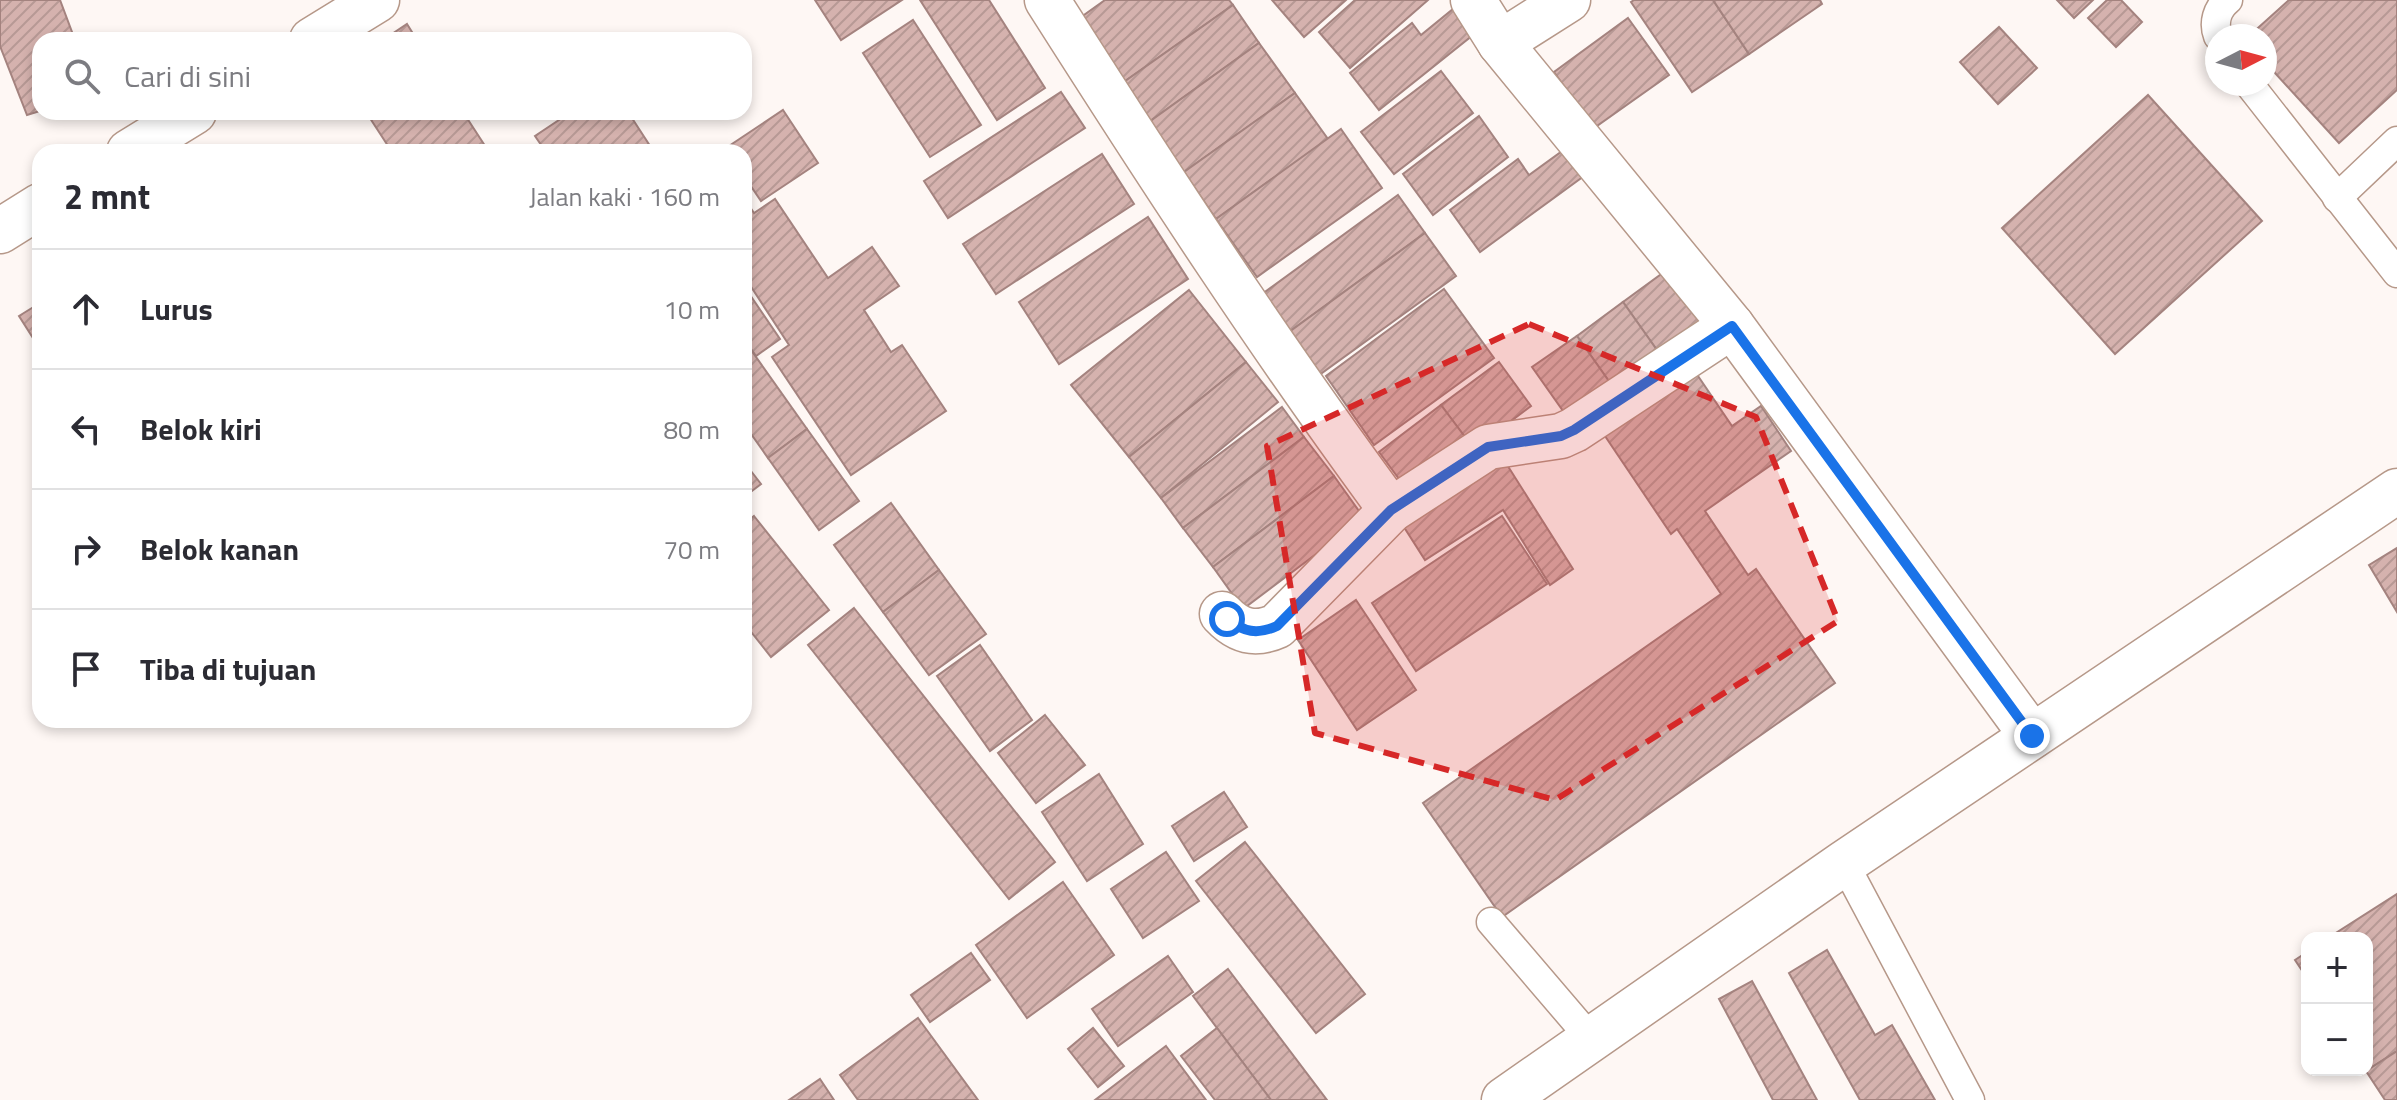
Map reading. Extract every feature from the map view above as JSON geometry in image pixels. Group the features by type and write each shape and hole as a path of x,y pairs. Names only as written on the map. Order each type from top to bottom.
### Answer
{"street":[{"path":"325,32 377,0"},
{"path":"1047,0 1146,155 1335,434 1391,510"},
{"path":"1473,0 1500,43 1732,326 2032,736"},
{"path":"1500,43 1568,0"},
{"path":"142,144 181,120"},
{"path":"0,231 32,211"},
{"path":"1222,614 1241,630 1259,631 1277,626 1391,510 1488,447 1561,436 1574,430 1732,326"},
{"path":"1504,1100 1844,863 2397,491"}],"lane":[{"path":"2216,24 2220,7 2228,0"},
{"path":"2258,96 2397,273"},
{"path":"2337,198 2397,141"},
{"path":"1844,863 1970,1100"},
{"path":"1491,922 1591,1039"}],"highlighted area":[{"path":"1529,324 1756,417 1838,621 1555,800 1315,733 1267,446"}],"building":[{"path":"0,0 60,0 72,32 32,32 32,113 27,115 0,46"},
{"path":"815,0 902,0 841,40"},
{"path":"920,0 989,0 1045,88 997,120"},
{"path":"1105,0 1229,0 1233,5 1121,84 1077,20"},
{"path":"1272,0 1346,0 1304,37"},
{"path":"1355,0 1428,0 1350,68 1319,32"},
{"path":"1713,0 1749,54 1692,92 1631,2"},
{"path":"1713,0 1820,0 1822,4 1749,54"},
{"path":"2057,0 2093,0 2074,18"},
{"path":"2107,0 2121,0 2142,22 2116,47 2088,18"},
{"path":"2289,0 2397,0 2397,90 2339,143 2277,75 2277,24 2262,24"},
{"path":"1233,5 1259,43 1149,122 1121,84"},
{"path":"1453,9 1473,35 1379,110 1350,73 1412,23 1421,35"},
{"path":"1628,18 1669,75 1594,128 1554,72"},
{"path":"913,20 981,125 930,157 863,53"},
{"path":"407,24 412,32 395,32"},
{"path":"1999,27 2037,68 1998,104 1960,62"},
{"path":"1259,43 1295,93 1184,172 1149,122"},
{"path":"1441,71 1473,113 1394,174 1361,132"},
{"path":"1061,92 1085,128 948,218 924,181"},
{"path":"1295,93 1328,139 1216,219 1184,172"},
{"path":"2148,95 2262,221 2115,354 2002,228"},
{"path":"783,110 818,163 761,201 752,188 752,144 732,144"},
{"path":"1479,116 1508,157 1433,215 1403,174"},
{"path":"371,120 468,120 484,144 387,144"},
{"path":"559,120 633,120 649,144 540,144 535,136"},
{"path":"1341,129 1382,188 1257,277 1216,219"},
{"path":"1565,149 1584,176 1480,252 1450,210 1518,159 1529,175"},
{"path":"1102,154 1134,204 996,294 963,244"},
{"path":"1398,195 1425,233 1285,335 1258,297"},
{"path":"775,199 828,278 872,247 899,286 864,310 891,352 902,345 946,411 851,475 772,357 789,345 752,288 752,210 754,213"},
{"path":"1148,217 1188,279 1059,364 1019,302"},
{"path":"1425,233 1456,276 1315,378 1285,335"},
{"path":"1671,267 1712,325 1664,360 1623,302"},
{"path":"1444,289 1494,358 1374,445 1326,376"},
{"path":"1189,290 1246,362 1129,457 1071,385"},
{"path":"752,298 780,339 756,356 752,350"},
{"path":"1623,302 1664,360 1618,394 1577,336"},
{"path":"32,308 32,336 19,316"},
{"path":"1577,336 1618,394 1573,425 1532,367"},
{"path":"752,351 807,429 768,458 752,435"},
{"path":"1246,362 1278,402 1161,498 1129,457"},
{"path":"1499,362 1531,406 1474,449 1441,405"},
{"path":"1696,373 1732,426 1761,406 1791,451 1705,511 1748,575 1756,569 1835,683 1502,917 1423,803 1721,594 1677,529 1671,534 1605,436"},
{"path":"1441,405 1474,449 1411,495 1379,452"},
{"path":"1282,407 1304,437 1183,528 1161,498"},
{"path":"807,429 859,501 819,530 768,458"},
{"path":"1304,437 1334,476 1213,567 1183,528"},
{"path":"1504,460 1573,569 1550,585 1503,510 1425,560 1402,524"},
{"path":"752,472 761,484 752,491"},
{"path":"1334,476 1364,518 1243,609 1213,567"},
{"path":"891,503 939,570 883,612 834,545"},
{"path":"754,516 829,610 771,657 752,633"},
{"path":"1502,516 1547,584 1416,671 1372,603"},
{"path":"2397,548 2397,612 2369,565"},
{"path":"939,570 986,634 929,675 883,612"},
{"path":"1356,600 1416,690 1357,730 1298,640"},
{"path":"854,608 1055,862 1009,899 808,645"},
{"path":"980,645 1032,720 990,751 937,676"},
{"path":"1045,715 1085,765 1036,803 998,753"},
{"path":"1099,774 1143,844 1087,881 1042,812"},
{"path":"1224,792 1247,827 1194,861 1172,826"},
{"path":"1245,842 1365,994 1316,1033 1196,881"},
{"path":"1166,852 1199,901 1143,938 1111,889"},
{"path":"1063,882 1114,955 1027,1018 976,945"},
{"path":"2397,894 2397,1051 2373,1066 2373,932 2337,932"},
{"path":"1827,950 1875,1035 1892,1025 1935,1100 1860,1100 1789,973"},
{"path":"971,953 990,980 930,1022 911,995"},
{"path":"1168,956 1193,992 1118,1046 1092,1009"},
{"path":"1228,969 1327,1100 1271,1100 1193,996"},
{"path":"1752,981 1817,1100 1773,1100 1719,999"},
{"path":"918,1018 978,1100 858,1100 840,1075"},
{"path":"1093,1028 1124,1066 1098,1087 1068,1049"},
{"path":"1217,1028 1271,1100 1215,1100 1181,1056"},
{"path":"1166,1046 1206,1100 1095,1100"},
{"path":"2397,1051 2397,1100 2385,1100 2369,1076 2373,1076 2373,1066"},
{"path":"820,1079 834,1100 789,1100"}],"route":[{"path":"1227,619 1241,630 1251,632 1277,626 1391,510 1488,447 1561,436 1574,430 1732,326 2032,736"}]}
